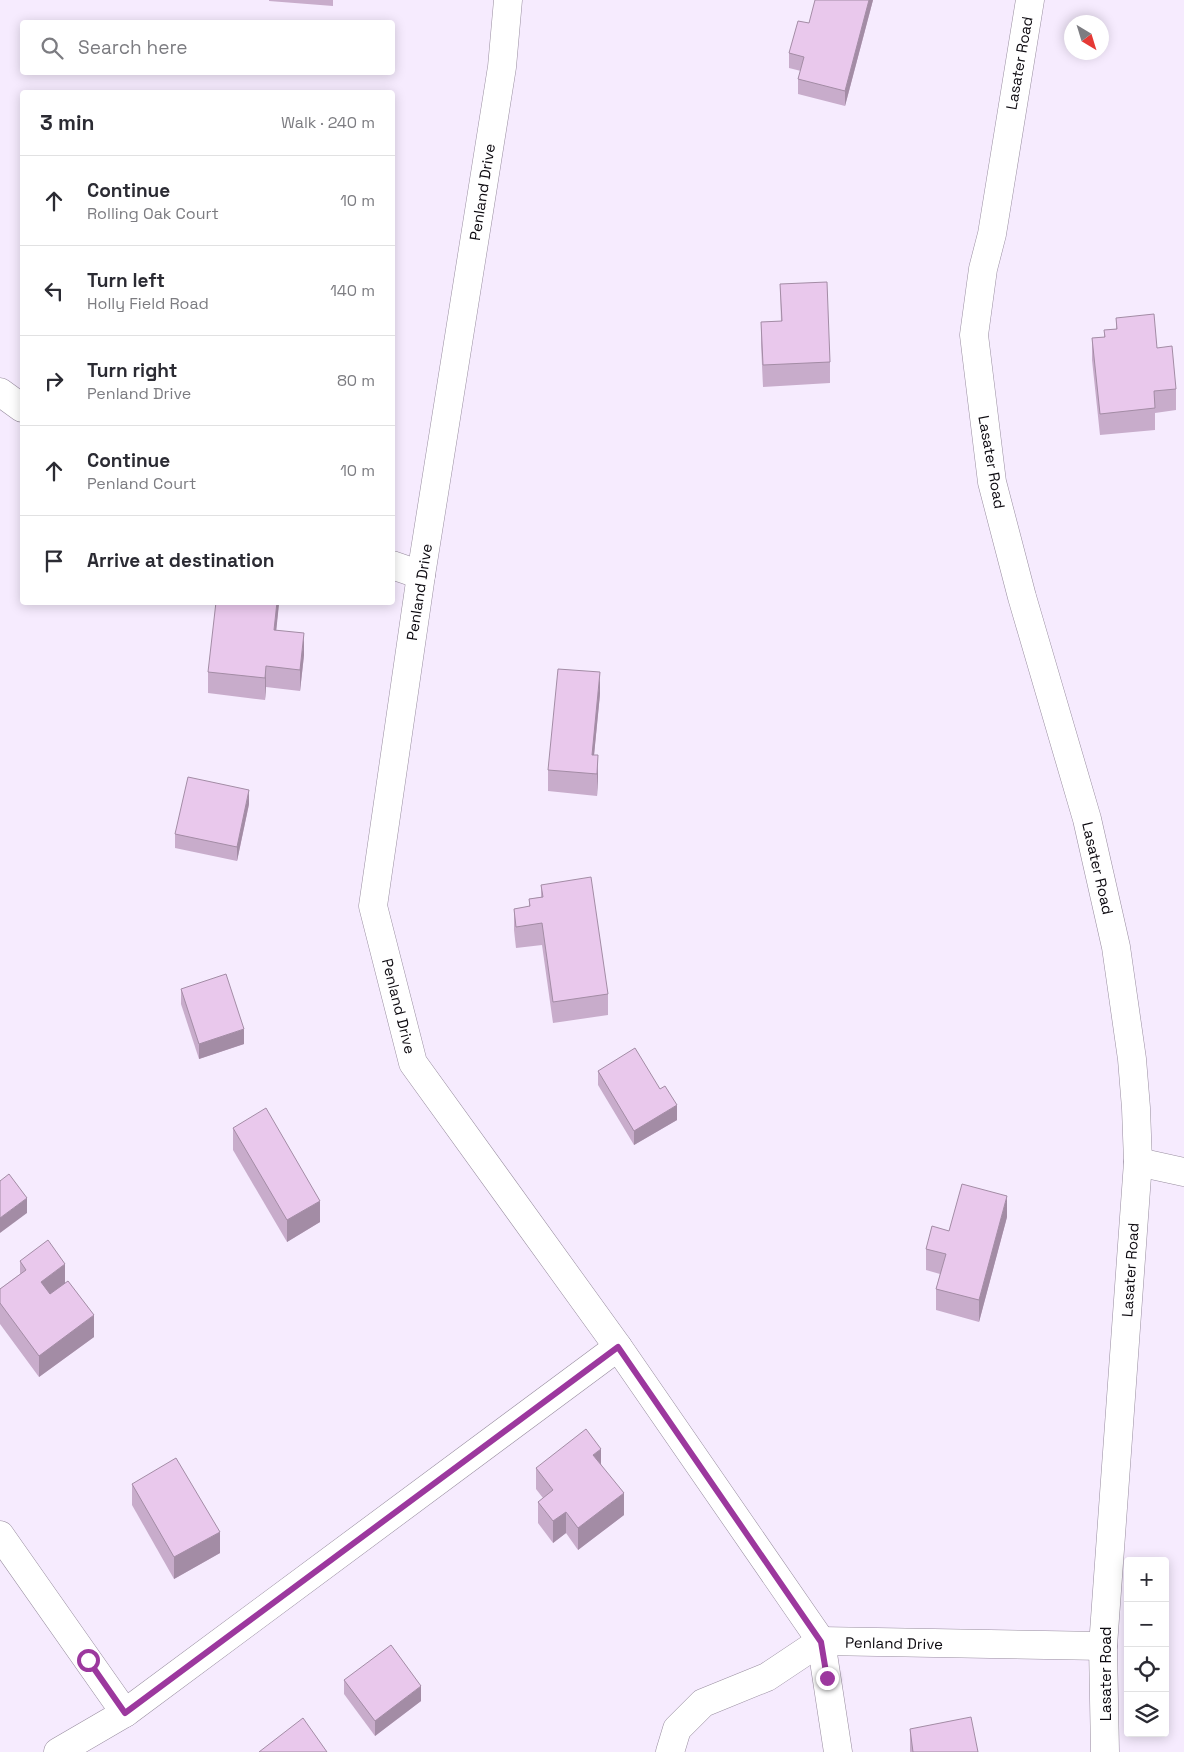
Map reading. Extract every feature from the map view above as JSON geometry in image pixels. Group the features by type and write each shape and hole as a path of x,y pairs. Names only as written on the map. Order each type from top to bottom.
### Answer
{"street":[{"name":"Penland Drive","path":"508,0 502,67 421,575 373,906 414,1063 618,1347 821,1642 1103,1646"},
{"name":"Lasater Road","path":"1030,0 992,234 983,269 974,335 992,482 1022,596 1087,819 1116,947 1132,1059 1138,1162 1103,1646 1105,1752"},
{"path":"0,392 20,407"},
{"path":"395,566 421,575"},
{"path":"1138,1162 1184,1172"},
{"path":"58,1752 125,1713 618,1347"},
{"path":"0,1536 125,1713"},
{"path":"670,1752 677,1729 703,1703 767,1677 821,1642 838,1752"}],"building":[{"path":"815,0 869,0 845,91 798,79 804,57 789,53 798,21 809,23"},
{"path":"827,282 830,362 763,365 761,322 782,321 780,284"},
{"path":"1154,314 1157,348 1172,346 1176,389 1154,391 1155,408 1100,414 1092,338 1105,337 1104,330 1117,329 1116,318"},
{"path":"216,605 277,605 274,630 304,633 300,670 266,666 265,678 208,672"},
{"path":"558,669 600,672 592,755 598,755 597,774 548,770"},
{"path":"188,777 249,790 237,847 175,834"},
{"path":"591,877 608,994 553,1002 542,923 516,927 514,909 530,906 529,899 543,897 541,885"},
{"path":"226,974 244,1029 199,1044 181,989"},
{"path":"635,1048 660,1089 665,1086 677,1105 634,1131 598,1071"},
{"path":"266,1108 320,1201 287,1220 233,1128"},
{"path":"9,1174 27,1198 0,1218 0,1181"},
{"path":"962,1184 1007,1196 979,1300 936,1289 946,1254 926,1249 932,1226 949,1231"},
{"path":"48,1240 65,1264 41,1282 50,1294 68,1281 94,1315 39,1356 0,1303 0,1289 26,1270 20,1261"},
{"path":"586,1429 601,1449 593,1455 624,1493 578,1528 566,1512 553,1521 538,1502 553,1490 536,1468"},
{"path":"176,1458 220,1532 174,1557 132,1484"},
{"path":"391,1645 421,1686 375,1721 344,1680"},
{"path":"971,1717 978,1752 913,1752 910,1729"},
{"path":"303,1718 327,1752 259,1752"}],"route":[{"path":"88,1660 125,1713 618,1347 821,1642 827,1678"}]}
